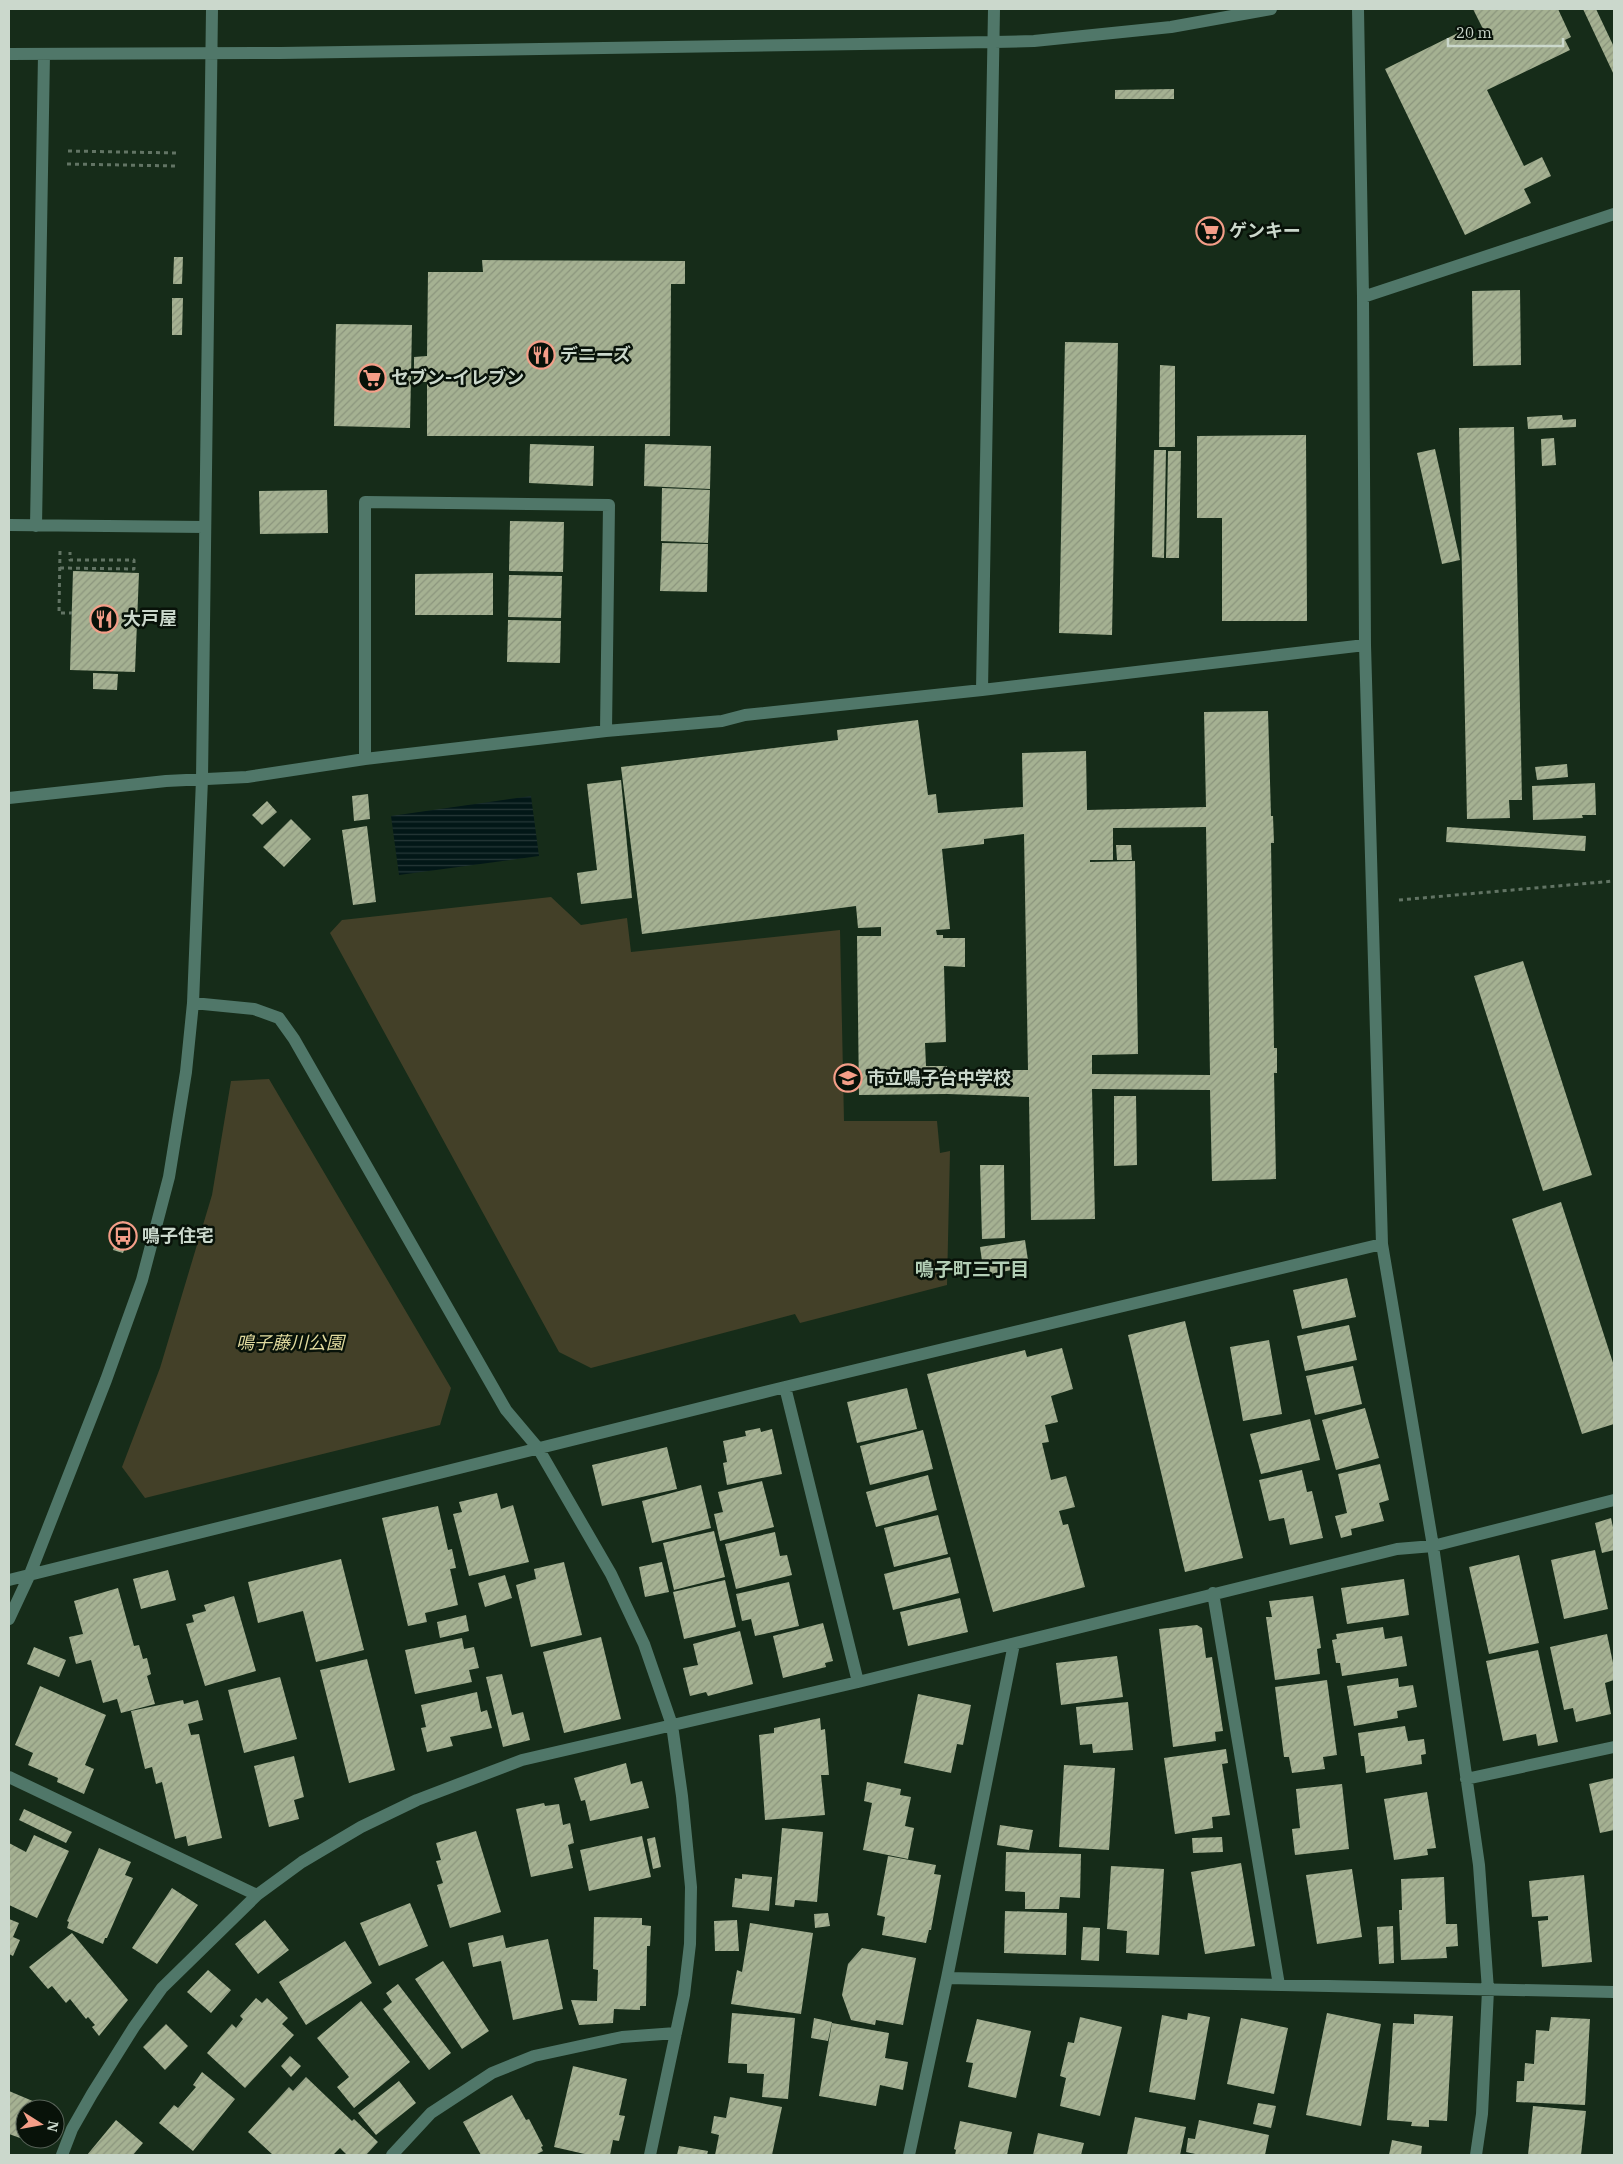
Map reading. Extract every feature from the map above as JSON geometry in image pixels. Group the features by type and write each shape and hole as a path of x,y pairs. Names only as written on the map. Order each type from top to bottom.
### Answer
{"street":[{"path":"9,1619 30,1574 106,1380 142,1280 169,1177 186,1072 193,1003 202,779 212,9"},
{"path":"982,690 994,9"},
{"path":"9,54 212,53 1034,41 1171,27 1270,9"},
{"path":"1358,9 1363,297 1365,645 1382,1244 1433,1546 1479,1865 1488,1990 1482,2114 1476,2155"},
{"path":"36,526 44,54"},
{"path":"1363,297 1614,214"},
{"path":"365,759 365,502 609,505 606,731"},
{"path":"9,525 205,527"},
{"path":"9,798 166,781 247,777 365,759 606,731 722,721 745,715 982,690 1365,645"},
{"path":"193,1003 254,1009 279,1018 294,1039 506,1410 538,1448 619,1591 644,1644 672,1725 682,1796 691,1887 690,1944 676,2034 650,2155"},
{"path":"9,1580 785,1387 1382,1244"},
{"path":"785,1387 858,1682"},
{"path":"62,2155 72,2129 92,2094 134,2027 162,1988 257,1895 302,1862 362,1827 417,1800 522,1760 858,1682 1212,1593 1397,1549 1433,1546 1614,1500"},
{"path":"1212,1593 1279,1985"},
{"path":"909,2155 947,1978 1014,1644"},
{"path":"1466,1779 1614,1747"},
{"path":"9,1777 257,1895"},
{"path":"947,1978 1614,1992"},
{"path":"392,2155 431,2113 492,2073 534,2056 622,2037 676,2034"}],"path":[{"path":"67,151 177,153"},
{"path":"67,164 177,166"},
{"path":"60,550 59,613 72,613"},
{"path":"60,568 134,569 134,560 70,560 70,550"},
{"path":"1372,902 1614,881"}],"green space":[{"path":"551,897 581,925 627,918 631,952 840,930 844,1121 937,1121 940,1153 950,1151 947,1285 800,1323 795,1314 591,1368 559,1352 330,933 342,920"},
{"name":"鳴子藤川公園","path":"269,1079 451,1388 440,1425 145,1498 122,1467 160,1368 212,1195 231,1081"}],"shaded area":[{"path":"531,796 539,856 399,875 391,816"}],"building":[{"path":"1473,9 1558,9 1571,37 1565,40 1570,50 1487,90 1524,166 1542,157 1551,176 1524,189 1531,203 1465,235 1385,69 1468,28 1473,39 1485,33"},
{"path":"1583,9 1596,9 1614,47 1614,75"},
{"path":"1174,89 1174,99 1115,99 1115,90"},
{"path":"174,257 183,257 182,284 173,284"},
{"path":"482,260 685,261 685,284 671,284 670,436 427,436 427,382 414,382 414,357 427,356 428,272 483,272"},
{"path":"1520,290 1521,365 1473,366 1472,291"},
{"path":"172,298 183,298 182,335 172,335"},
{"path":"336,324 412,325 410,428 334,426"},
{"path":"1065,342 1118,343 1112,635 1059,633"},
{"path":"1160,365 1175,366 1175,447 1159,447"},
{"path":"1562,415 1563,420 1576,419 1576,427 1528,429 1527,417"},
{"path":"1514,427 1522,800 1509,800 1510,818 1467,819 1459,428"},
{"path":"1306,435 1307,621 1222,621 1222,518 1197,518 1197,436"},
{"path":"1554,438 1556,465 1542,466 1541,439"},
{"path":"530,444 594,446 593,486 529,483"},
{"path":"645,444 711,446 710,489 644,486"},
{"path":"1435,449 1460,560 1442,564 1417,453"},
{"path":"1154,450 1166,450 1164,558 1152,557"},
{"path":"1168,451 1181,451 1179,558 1166,558"},
{"path":"662,488 710,490 708,543 661,541"},
{"path":"327,490 328,533 260,534 259,491"},
{"path":"510,521 564,522 563,572 509,571"},
{"path":"662,543 708,544 707,592 660,591"},
{"path":"73,571 139,573 135,672 70,670"},
{"path":"493,573 493,615 415,615 415,574"},
{"path":"509,575 562,576 561,618 508,617"},
{"path":"508,620 561,621 560,663 507,662"},
{"path":"93,673 118,674 117,690 93,689"},
{"path":"1268,711 1271,816 1273,816 1274,843 1271,843 1274,1048 1277,1048 1277,1073 1274,1073 1276,1179 1212,1181 1210,1090 1092,1089 1095,1219 1031,1220 1029,1097 947,1094 859,1095 857,936 881,936 881,927 858,928 856,906 642,934 621,767 838,740 837,730 918,720 928,795 936,794 938,813 1023,807 1022,753 1086,751 1087,810 1206,807 1204,712","holes":["1206,827 1210,1075 1092,1074 1092,1055 1138,1054 1135,861 1090,862 1090,860 1113,860 1113,828","1024,834 1028,1070 947,1070 947,1066 926,1066 925,1043 946,1042 944,966 965,967 965,938 943,938 943,935 937,935 936,930 950,929 942,849 984,844 984,839"]},
{"path":"1567,764 1568,777 1537,780 1535,767"},
{"path":"621,780 632,898 581,904 577,873 597,870 587,784"},
{"path":"1595,783 1596,815 1582,815 1583,818 1533,820 1532,786"},
{"path":"368,794 370,819 354,821 352,796"},
{"path":"267,801 277,812 262,825 252,815"},
{"path":"291,819 311,839 284,867 263,847"},
{"path":"367,826 376,902 353,905 342,830"},
{"path":"1447,827 1586,836 1585,851 1446,842"},
{"path":"1116,845 1131,845 1132,860 1117,860"},
{"path":"1523,961 1592,1175 1543,1191 1474,976"},
{"path":"1114,1096 1136,1096 1137,1165 1114,1166"},
{"path":"980,1165 1004,1165 1005,1238 982,1239"},
{"path":"1561,1202 1614,1366 1614,1424 1582,1434 1512,1219"},
{"path":"122,1221 133,1225 123,1253 113,1250"},
{"path":"1025,1240 1029,1267 984,1275 980,1247"},
{"path":"1347,1278 1356,1317 1302,1329 1293,1290"},
{"path":"1185,1321 1243,1558 1185,1572 1128,1335"},
{"path":"1349,1325 1357,1360 1305,1371 1297,1336"},
{"path":"1269,1340 1282,1414 1243,1421 1230,1347"},
{"path":"1062,1348 1073,1389 1051,1396 1058,1422 1045,1425 1049,1442 1042,1443 1051,1480 1066,1476 1075,1507 1059,1511 1063,1525 1068,1524 1085,1587 993,1612 927,1374 1025,1350 1027,1357"},
{"path":"1353,1366 1362,1404 1315,1415 1306,1376"},
{"path":"907,1388 917,1429 857,1443 847,1402"},
{"path":"1365,1408 1379,1458 1336,1470 1322,1420"},
{"path":"1310,1419 1320,1460 1261,1474 1250,1434"},
{"path":"760,1428 761,1432 772,1429 782,1474 727,1485 723,1463 727,1462 723,1441 746,1436 745,1431"},
{"path":"923,1430 933,1469 870,1485 860,1446"},
{"path":"667,1447 677,1489 602,1506 592,1465"},
{"path":"1380,1464 1389,1500 1379,1503 1384,1521 1351,1529 1352,1535 1341,1538 1335,1516 1347,1513 1338,1474"},
{"path":"1302,1470 1307,1492 1312,1491 1323,1538 1290,1545 1284,1518 1269,1521 1259,1480"},
{"path":"928,1475 937,1510 876,1527 866,1492"},
{"path":"762,1481 774,1527 720,1541 714,1514 723,1512 718,1492"},
{"path":"701,1485 711,1528 652,1543 642,1501"},
{"path":"497,1493 501,1509 513,1505 529,1562 469,1576 453,1514 462,1512 459,1502"},
{"path":"438,1506 448,1550 452,1549 456,1568 450,1569 458,1605 425,1613 427,1622 408,1626 382,1518"},
{"path":"938,1515 948,1554 894,1567 884,1528"},
{"path":"1611,1518 1614,1532 1614,1550 1602,1553 1595,1523"},
{"path":"714,1531 725,1577 674,1590 663,1543"},
{"path":"775,1532 780,1556 787,1555 792,1575 736,1589 725,1544"},
{"path":"1595,1550 1608,1609 1564,1619 1551,1560"},
{"path":"1519,1555 1539,1643 1489,1654 1469,1567"},
{"path":"950,1557 959,1593 893,1610 884,1574"},
{"path":"341,1559 364,1650 316,1662 303,1611 258,1623 248,1582"},
{"path":"564,1562 582,1635 531,1647 516,1585 536,1579 534,1569"},
{"path":"662,1562 669,1592 645,1597 639,1567"},
{"path":"168,1570 176,1600 141,1609 133,1579"},
{"path":"505,1575 512,1598 485,1607 478,1583"},
{"path":"1404,1579 1409,1615 1347,1624 1341,1588"},
{"path":"725,1580 736,1627 684,1639 673,1592"},
{"path":"789,1582 799,1626 755,1636 751,1619 742,1621 736,1594"},
{"path":"118,1588 134,1646 139,1645 143,1659 147,1658 151,1674 147,1676 155,1704 121,1713 117,1699 103,1703 91,1660 76,1664 69,1637 83,1634 74,1601"},
{"path":"234,1596 256,1671 205,1686 186,1624 194,1622 192,1615 206,1611 204,1605"},
{"path":"1313,1596 1321,1648 1317,1649 1320,1674 1275,1680 1266,1617 1272,1617 1269,1601"},
{"path":"960,1598 968,1632 908,1646 900,1612"},
{"path":"466,1615 469,1631 440,1638 437,1622"},
{"path":"823,1623 833,1661 825,1663 826,1667 783,1678 773,1636"},
{"path":"1197,1625 1202,1628 1206,1658 1212,1657 1223,1731 1215,1732 1216,1741 1173,1747 1159,1629"},
{"path":"1383,1627 1385,1639 1402,1636 1407,1666 1342,1676 1340,1663 1336,1663 1332,1640 1337,1639 1336,1634"},
{"path":"740,1631 753,1684 708,1696 706,1692 690,1696 683,1668 698,1665 693,1644"},
{"path":"1607,1634 1614,1668 1614,1680 1605,1683 1611,1714 1576,1722 1573,1708 1564,1710 1550,1647"},
{"path":"601,1637 621,1719 564,1733 543,1652"},
{"path":"462,1638 464,1649 474,1647 479,1668 469,1670 472,1682 415,1694 405,1650"},
{"path":"34,1647 66,1660 59,1677 27,1664"},
{"path":"1538,1650 1558,1742 1538,1746 1536,1734 1503,1741 1486,1661"},
{"path":"1117,1656 1123,1697 1061,1705 1056,1663"},
{"path":"367,1659 395,1770 349,1783 320,1670"},
{"path":"502,1674 512,1715 523,1712 530,1740 503,1747 486,1677"},
{"path":"280,1677 297,1739 244,1753 228,1690"},
{"path":"1398,1678 1399,1687 1413,1685 1417,1707 1397,1711 1398,1718 1354,1726 1347,1686"},
{"path":"1327,1680 1337,1755 1323,1757 1325,1769 1292,1773 1289,1757 1284,1757 1275,1687"},
{"path":"40,1686 106,1715 85,1765 94,1769 84,1794 57,1782 58,1778 28,1765 33,1753 15,1745"},
{"path":"477,1692 481,1712 487,1710 492,1728 450,1737 453,1746 427,1752 421,1728 426,1727 421,1705"},
{"path":"918,1694 971,1705 963,1745 957,1744 951,1773 904,1763"},
{"path":"183,1700 184,1704 198,1700 203,1720 188,1724 191,1735 199,1734 222,1838 188,1846 186,1836 175,1839 162,1782 156,1784 152,1767 145,1769 131,1711"},
{"path":"1128,1702 1133,1750 1093,1753 1092,1744 1080,1745 1076,1707"},
{"path":"820,1718 821,1730 825,1729 829,1775 821,1775 825,1815 765,1820 759,1735 774,1733 774,1728"},
{"path":"1405,1726 1408,1741 1424,1739 1426,1754 1421,1755 1422,1764 1366,1773 1364,1756 1361,1756 1358,1733"},
{"path":"1226,1749 1228,1763 1222,1764 1230,1815 1212,1817 1213,1828 1175,1834 1164,1758"},
{"path":"294,1756 304,1797 294,1800 299,1819 269,1827 254,1766"},
{"path":"626,1763 631,1784 642,1781 649,1808 590,1821 585,1800 581,1801 574,1778"},
{"path":"1064,1765 1115,1768 1109,1850 1059,1847"},
{"path":"1614,1778 1614,1830 1600,1833 1589,1784"},
{"path":"867,1782 901,1789 900,1795 911,1797 905,1826 914,1828 908,1859 863,1850 872,1803 864,1801"},
{"path":"1342,1784 1349,1849 1295,1855 1292,1829 1300,1828 1296,1789"},
{"path":"1427,1792 1436,1848 1427,1849 1428,1855 1394,1860 1384,1799"},
{"path":"544,1803 545,1806 559,1804 563,1825 570,1823 574,1843 568,1845 573,1868 531,1877 516,1809"},
{"path":"24,1809 72,1832 66,1843 19,1820"},
{"path":"1000,1825 1033,1830 1029,1850 997,1845"},
{"path":"782,1828 823,1832 817,1902 795,1900 794,1907 775,1905"},
{"path":"476,1831 501,1912 450,1928 437,1885 443,1883 436,1861 441,1860 436,1843"},
{"path":"34,1835 69,1851 37,1918 9,1905 9,1843 26,1852"},
{"path":"642,1836 651,1877 589,1891 580,1850"},
{"path":"655,1837 661,1867 653,1869 647,1839"},
{"path":"1222,1837 1223,1852 1193,1853 1192,1838"},
{"path":"99,1848 131,1862 125,1875 133,1878 103,1944 67,1928 69,1922 67,1921"},
{"path":"1006,1852 1081,1854 1080,1898 1060,1897 1059,1909 1025,1909 1025,1892 1005,1891"},
{"path":"888,1856 936,1865 934,1874 941,1875 931,1930 929,1930 926,1943 882,1935 885,1917 877,1915"},
{"path":"1241,1863 1255,1946 1205,1954 1191,1872"},
{"path":"1111,1866 1164,1869 1159,1955 1126,1953 1127,1931 1107,1929"},
{"path":"1352,1869 1362,1937 1317,1944 1306,1875"},
{"path":"742,1874 772,1877 769,1911 732,1907 735,1878 742,1879"},
{"path":"1584,1875 1592,1962 1542,1967 1538,1921 1548,1920 1548,1916 1532,1917 1529,1881"},
{"path":"1444,1877 1446,1924 1457,1924 1458,1946 1446,1947 1447,1958 1401,1960 1399,1910 1402,1910 1401,1879"},
{"path":"172,1888 198,1905 157,1964 132,1948"},
{"path":"410,1903 428,1946 379,1966 360,1923"},
{"path":"1005,1911 1067,1913 1066,1955 1004,1953"},
{"path":"828,1913 830,1926 815,1928 814,1914"},
{"path":"594,1917 642,1918 642,1925 651,1926 650,1946 647,1946 646,2006 640,2006 640,2010 614,2009 613,2023 579,2025 571,2000 597,2001 598,1970 593,1969"},
{"path":"9,1919 19,1923 13,1937 20,1940 13,1956 9,1954"},
{"path":"265,1920 289,1950 258,1974 235,1944"},
{"path":"737,1920 739,1951 715,1951 714,1921"},
{"path":"750,1923 813,1933 801,2014 731,2004 737,1970 742,1972"},
{"path":"1393,1926 1394,1963 1379,1964 1377,1927"},
{"path":"1083,1927 1100,1928 1099,1961 1081,1960"},
{"path":"72,1933 128,2000 99,2036 92,2027 95,2025 88,2017 86,2019 70,1999 66,2003 52,1986 48,1989 29,1967"},
{"path":"503,1935 506,1948 548,1939 563,2009 513,2020 501,1961 473,1967 468,1943"},
{"path":"345,1941 372,1983 306,2025 279,1982"},
{"path":"862,1948 916,1958 903,2025 876,2020 875,2025 851,2020 842,1995 848,1964"},
{"path":"443,1961 489,2031 462,2049 415,1979"},
{"path":"208,1970 231,1990 211,2013 187,1992"},
{"path":"398,1984 451,2053 429,2070 383,2009 392,2002 386,1993"},
{"path":"256,1998 262,2003 267,1998 288,2018 282,2024 294,2035 245,2088 207,2053 232,2024 236,2028 243,2019 240,2016"},
{"path":"361,2001 410,2062 354,2108 337,2087 349,2077 317,2038"},
{"path":"732,2013 795,2018 788,2099 762,2097 764,2074 747,2073 747,2064 728,2063"},
{"path":"1188,2013 1210,2017 1195,2100 1149,2092 1162,2015 1187,2020"},
{"path":"1327,2013 1381,2024 1361,2126 1306,2115"},
{"path":"1414,2014 1453,2016 1447,2121 1429,2120 1429,2127 1411,2126 1412,2122 1387,2120 1393,2023 1414,2024"},
{"path":"1080,2017 1122,2027 1100,2116 1060,2106 1066,2078 1060,2076 1068,2042 1074,2043"},
{"path":"1551,2017 1590,2019 1585,2105 1516,2102 1517,2081 1524,2081 1525,2063 1534,2064 1536,2030 1549,2031"},
{"path":"814,2018 832,2022 828,2041 811,2038"},
{"path":"1241,2018 1288,2028 1274,2094 1227,2084"},
{"path":"977,2019 1031,2031 1016,2098 968,2087 973,2063 966,2062"},
{"path":"832,2023 889,2033 885,2058 908,2062 903,2090 880,2085 876,2106 819,2096"},
{"path":"166,2024 188,2046 165,2070 143,2047"},
{"path":"290,2056 301,2066 291,2077 281,2066"},
{"path":"573,2066 627,2079 619,2115 625,2116 619,2141 613,2140 610,2155 589,2155 554,2147"},
{"path":"202,2072 235,2099 193,2151 159,2123 174,2105 178,2108 196,2087 193,2085"},
{"path":"306,2077 352,2121 354,2119 378,2142 366,2155 347,2155 340,2148 333,2155 273,2155 248,2132 289,2087 293,2091"},
{"path":"399,2081 416,2103 376,2135 358,2113"},
{"path":"9,2091 28,2099 15,2099 15,2136 9,2134"},
{"path":"512,2095 526,2120 529,2119 543,2146 541,2147 543,2151 535,2155 481,2155 463,2122"},
{"path":"730,2097 782,2107 772,2155 715,2155 719,2135 711,2133 714,2116 726,2118"},
{"path":"1258,2103 1276,2106 1271,2128 1253,2124"},
{"path":"1533,2106 1586,2111 1581,2155 1528,2155"},
{"path":"1135,2117 1186,2127 1180,2155 1127,2155"},
{"path":"116,2120 143,2143 133,2155 87,2155"},
{"path":"1199,2120 1269,2135 1265,2155 1200,2155 1186,2152 1188,2138 1195,2139"},
{"path":"960,2121 1012,2132 1007,2155 955,2155 956,2150 954,2149"},
{"path":"1038,2133 1084,2143 1081,2155 1033,2155"},
{"path":"1392,2140 1422,2146 1421,2155 1389,2155"},
{"path":"679,2146 708,2151 707,2155 677,2155"}],"place":[{"name":"ゲンキー","path":"1210,231"},
{"name":"デニーズ","path":"541,355"},
{"name":"セブン-イレブン","path":"372,378"},
{"name":"大戸屋","path":"104,619"},
{"name":"市立鳴子台中学校","path":"848,1078"},
{"name":"鳴子住宅","path":"123,1236"}],"district":[{"name":"鳴子町三丁目","path":"972,1269"}]}
